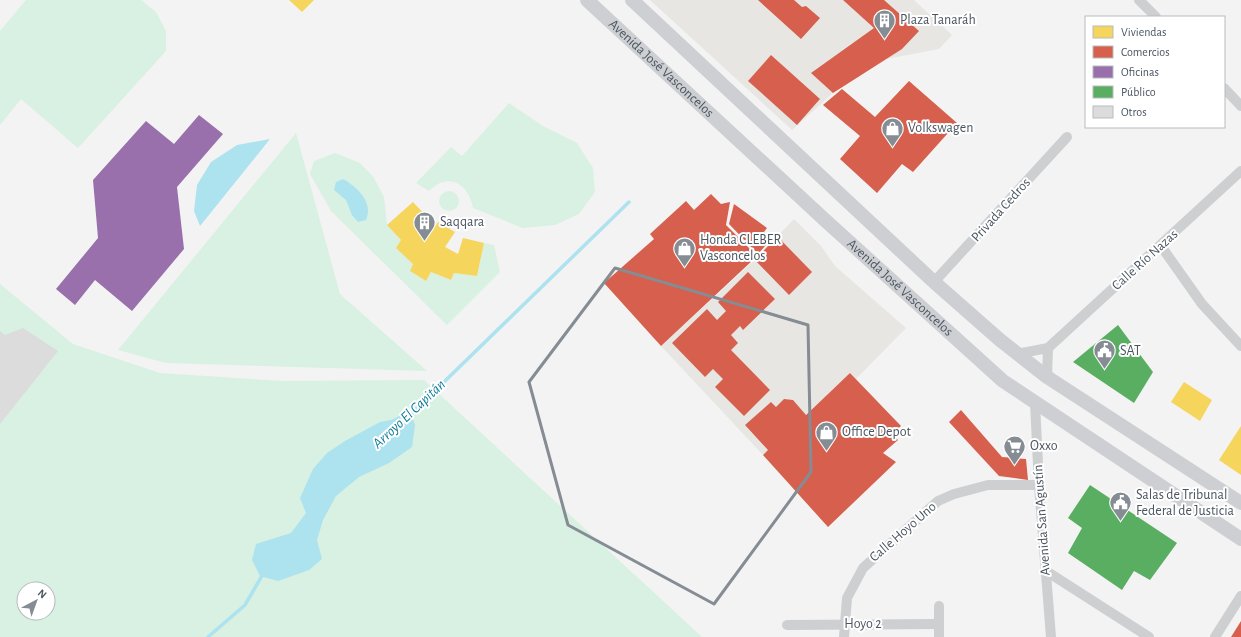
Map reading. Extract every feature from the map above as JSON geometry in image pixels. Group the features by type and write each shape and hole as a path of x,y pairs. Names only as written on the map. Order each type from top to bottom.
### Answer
{"main road":[{"name":"Avenida José Vasconcelos","path":"586,0 930,316 1003,381 1241,539"},
{"name":"Avenida José Vasconcelos","path":"632,0 934,282 1016,354 1047,377 1241,503"}],"street":[{"path":"1139,0 1155,16"},
{"path":"1225,89 1241,106"},
{"name":"Privada Cedros","path":"934,282 1067,137"},
{"name":"Calle Río Nazas","path":"1048,348 1241,172"},
{"path":"1161,246 1202,304 1241,346"},
{"path":"1016,354 1048,348 1047,377"},
{"name":"Avenida San Agustín","path":"1036,403 1039,485 1051,637"},
{"name":"Calle Hoyo Uno","path":"844,637 846,598 863,568 938,501 954,494 988,485 1039,485"},
{"path":"1046,571 1149,637"},
{"path":"1215,637 1241,596"},
{"path":"938,606 939,637"},
{"name":"Hoyo 2","path":"788,625 938,624"}],"highlighted area":[{"path":"615,268 808,325 811,472 714,604 568,525 529,382"}],"shaded area":[{"path":"650,0 914,0 952,35 939,49 886,59 833,93 792,130"},
{"path":"794,219 821,246 835,266 906,328 856,379 850,373 763,455 661,346 758,257"}],"green space":[{"path":"26,0 141,0 156,12 166,31 166,51 78,148 21,99 0,125 0,31"},
{"path":"509,103 543,126 577,143 593,168 595,192 579,214 555,225 523,228 473,208 467,192 457,183 450,181 443,182 436,185 429,191 416,183 451,147 462,156"},
{"path":"296,133 340,294 427,371 166,363 118,350"},
{"path":"335,153 360,163 374,178 384,197 387,225 401,240 396,248 413,264 410,271 426,281 431,272 451,280 454,273 477,276 484,243 494,245 500,272 447,325 331,211 310,174 314,161"},
{"path":"449,191 456,194 459,201 456,208 449,211 442,208 439,201 442,194"},
{"path":"0,284 73,344 160,373 282,381 424,380 702,637 0,637"}],"water":[{"path":"270,139 200,226 194,211 197,185 211,162 237,145"},
{"path":"343,179 354,186 366,201 368,213 366,220 358,222 352,215 346,200 334,190 336,182"},
{"path":"410,411 415,425 412,447 389,463 359,477 336,496 323,520 317,540 322,559 309,570 278,581 260,576 252,560 256,544 291,533 306,513 300,498 313,469 327,453 345,441 380,422 391,420"}],"building: Viviendas":[{"path":"289,0 314,0 302,12"},
{"name":"Saqqara","path":"413,202 427,217 417,229 428,237 438,222 455,232 445,247 458,254 463,238 484,243 477,276 454,273 451,280 431,272 426,281 410,271 413,264 396,248 401,240 387,225"},
{"path":"1184,382 1212,400 1200,421 1171,402"},
{"path":"1241,426 1241,475 1219,460"}],"building: Comercios":[{"path":"758,0 794,0 802,7 806,6 820,18 801,39"},
{"name":"Plaza Tanaráh","path":"843,0 884,0 919,31 902,49 833,93 811,73 874,28"},
{"path":"771,55 820,99 797,125 748,81"},
{"name":"Volkswagen","path":"909,81 957,123 913,172 902,164 877,193 840,159 860,136 823,105 842,89 875,117"},
{"name":"Honda CLEBER Vasconcelos","path":"711,194 721,204 730,202 726,225 758,257 777,236 812,272 789,295 754,259 661,346 604,283 654,239 650,234 686,201 694,210"},
{"path":"734,204 767,228 764,232 772,238 758,254 729,224"},
{"path":"748,272 775,299 743,330 740,326 731,335 738,343 731,350 770,390 744,416 715,387 723,379 713,369 705,377 672,343 707,309 717,320 726,311 718,302"},
{"name":"Office Depot","path":"850,373 901,426 892,434 898,440 883,453 896,462 828,527 763,455 768,450 745,425 771,402 776,407 784,399 793,400 806,415"},
{"path":"961,410 1002,457 1026,459 1028,480 999,476 949,422"},
{"path":"1241,621 1241,637 1231,637"}],"building: Oficinas":[{"path":"199,115 223,134 177,187 184,249 132,311 95,280 75,305 56,289 98,238 93,180 146,121 174,144"}],"building: Público":[{"path":"1118,325 1153,372 1134,403 1073,362"},
{"path":"1090,485 1177,543 1150,580 1134,571 1122,590 1068,553 1082,528 1068,518"}],"building: Otros":[{"path":"23,328 58,351 0,424 0,331 5,335"}],"waterway":[{"name":"Arroyo El Capitán","path":"409,416 629,202"},
{"name":"Arroyo El Capitán","path":"208,637 245,605 263,574"}],"place":[{"name":"Plaza Tanaráh","path":"884,40"},
{"name":"Volkswagen","path":"893,148"},
{"name":"Saqqara","path":"424,242"},
{"name":"Honda CLEBER Vasconcelos","path":"684,268"},
{"name":"SAT","path":"1104,370"},
{"name":"Office Depot","path":"826,452"},
{"name":"Oxxo","path":"1015,466"},
{"name":"Salas de Tribunal Federal de Justicia","path":"1120,522"}]}
